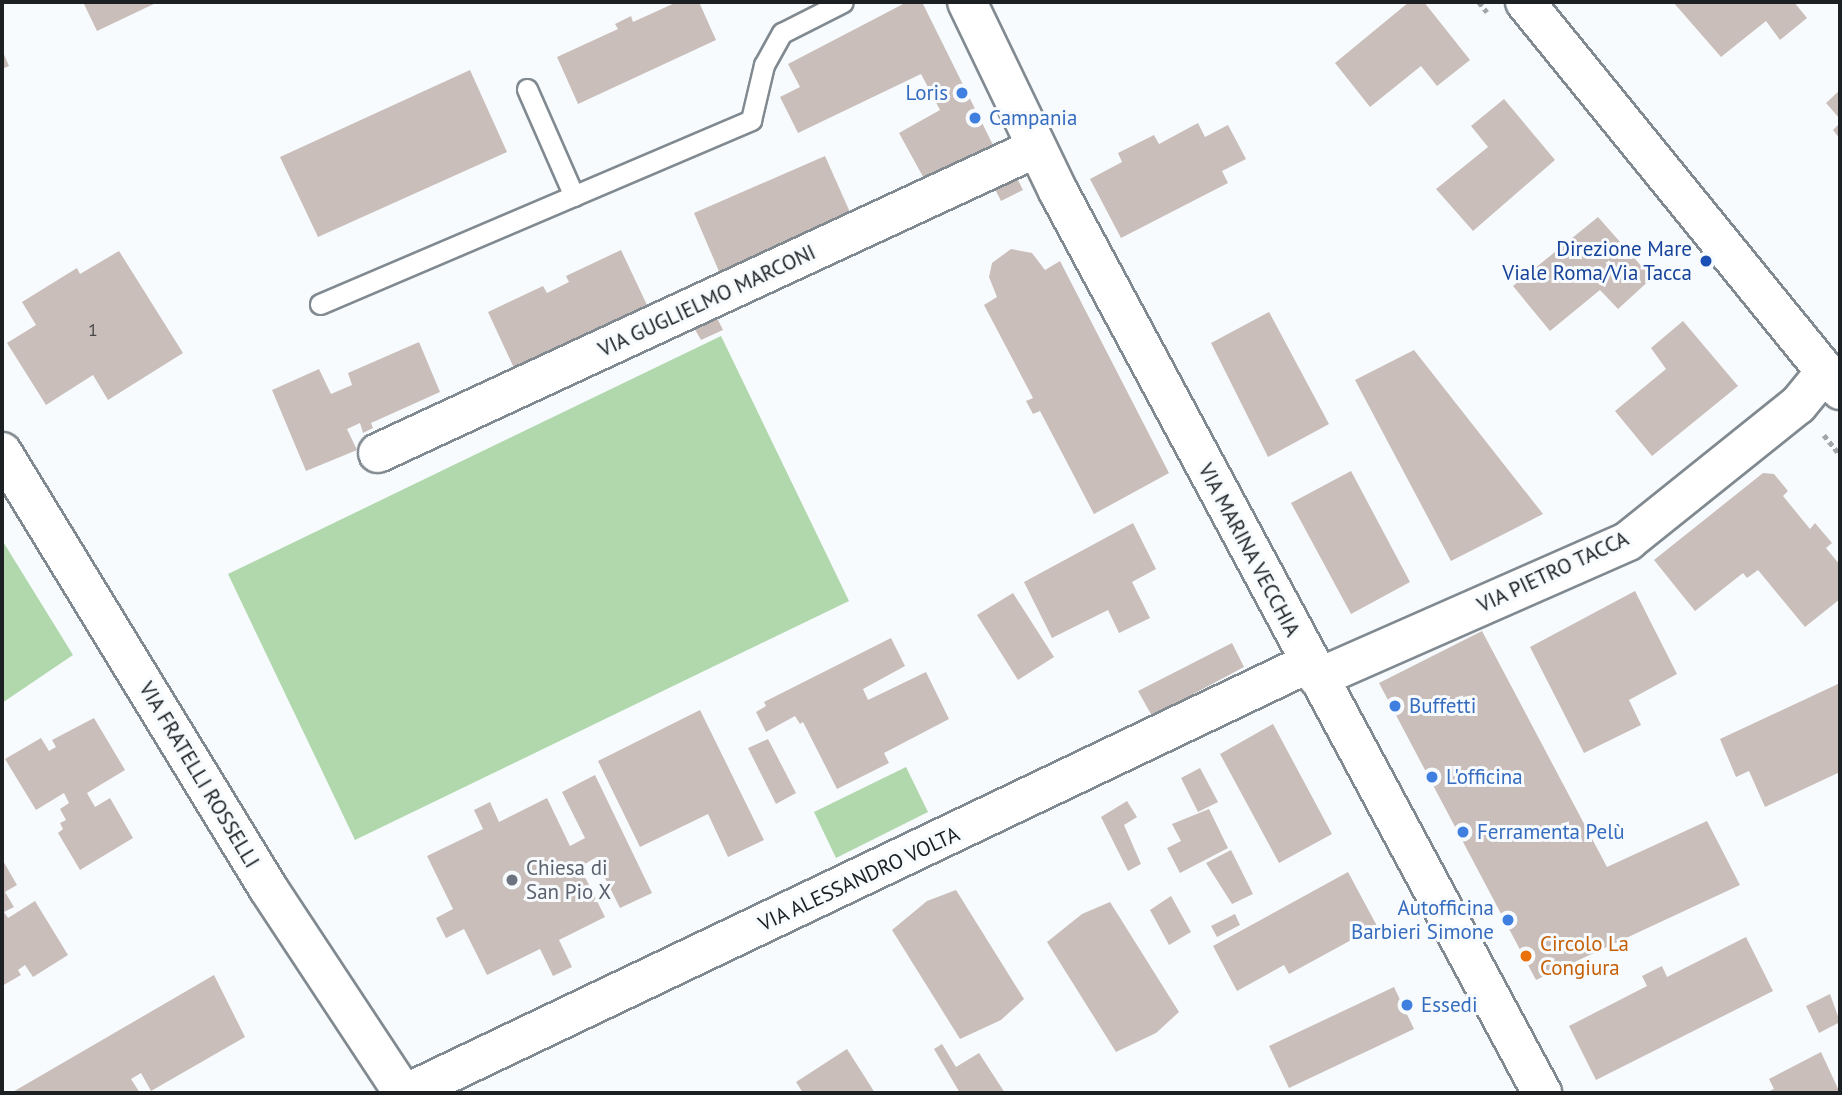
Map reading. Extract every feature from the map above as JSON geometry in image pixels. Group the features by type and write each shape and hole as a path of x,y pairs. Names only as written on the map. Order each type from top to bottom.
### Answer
{"street":[{"name":"VIA MARINA VECCHIA","path":"967,2 1036,148 1542,1093"},
{"path":"1525,2 1833,381"},
{"name":"VIA GUGLIELMO MARCONI","path":"378,453 1036,148"},
{"name":"VIA PIETRO TACCA","path":"1314,671 1628,541 1798,405 1833,381"},
{"name":"VIA FRATELLI ROSSELLI","path":"2,452 268,888 405,1093"},
{"name":"VIA ALESSANDRO VOLTA","path":"405,1093 1314,671"}],"lane":[{"path":"320,304 751,120 764,65 782,33 843,2"},
{"path":"527,89 574,196"}],"green space":[{"path":"721,336 849,601 355,840 228,574"},
{"path":"2,540 73,655 2,703"},
{"path":"906,767 928,812 836,858 814,812"}],"building":[{"path":"83,2 158,2 97,31"},
{"path":"677,2 699,2 716,40 578,104 557,57 618,29 615,24 631,16 633,22"},
{"path":"907,2 922,2 994,147 927,184 899,133 940,110 921,74 798,133 780,97 800,87 788,64"},
{"path":"1409,2 1424,2 1470,60 1437,86 1421,66 1370,107 1335,63"},
{"path":"1673,2 1794,2 1807,18 1780,40 1766,21 1721,57"},
{"path":"2,50 9,66 2,69"},
{"path":"470,70 507,152 318,237 280,157"},
{"path":"1840,90 1840,119 1826,103"},
{"path":"1504,99 1555,160 1473,231 1436,189 1488,147 1471,126"},
{"path":"1198,123 1205,137 1228,125 1246,159 1222,171 1228,183 1121,238 1090,179 1122,162 1118,153 1154,135 1159,144"},
{"path":"1840,123 1840,139 1833,130"},
{"path":"825,156 853,219 721,276 694,213"},
{"path":"1017,178 1023,190 1001,201 995,189"},
{"path":"1598,217 1652,278 1618,309 1600,290 1550,331 1513,286"},
{"path":"1011,249 1032,253 1045,270 1060,261 1169,473 1094,514 1040,411 1033,414 1026,401 1033,398 984,305 997,297 989,277 992,263"},
{"path":"621,250 647,305 514,368 488,312 543,286 547,293 569,282 566,276"},
{"path":"119,251 183,353 108,400 93,375 46,405 7,343 36,325 22,302 77,268 80,274"},
{"path":"1269,312 1329,424 1268,457 1211,343"},
{"path":"716,316 723,330 701,340 693,326"},
{"path":"1683,321 1738,386 1652,456 1615,411 1666,369 1651,348"},
{"path":"419,342 440,392 371,423 373,428 363,433 360,423 347,429 357,450 306,471 272,390 319,369 331,394 352,385 348,373"},
{"path":"1414,350 1543,514 1451,561 1355,380"},
{"path":"1351,471 1410,582 1351,614 1291,503"},
{"path":"1763,473 1774,474 1788,491 1783,496 1810,529 1815,523 1832,543 1826,548 1840,565 1840,599 1805,627 1758,570 1747,578 1743,573 1695,611 1654,560"},
{"path":"1133,523 1156,569 1132,582 1150,618 1119,633 1108,610 1052,638 1024,582"},
{"path":"1635,591 1677,674 1629,700 1641,725 1584,753 1530,647"},
{"path":"1013,593 1054,657 1018,680 977,615"},
{"path":"1482,631 1607,867 1707,821 1740,885 1536,980 1379,683"},
{"path":"891,638 905,666 863,689 868,700 926,672 949,719 884,753 889,763 837,789 803,722 800,724 795,716 766,732 756,712 766,706 764,702"},
{"path":"1232,643 1244,667 1152,716 1138,691"},
{"path":"1840,683 1840,772 1765,807 1749,771 1736,777 1720,739"},
{"path":"700,710 764,840 728,857 708,814 640,847 598,761"},
{"path":"94,718 125,770 87,793 95,807 110,798 133,838 80,870 58,833 63,829 60,823 66,820 60,809 69,803 64,793 36,810 5,759 41,738 49,751 56,747 52,740"},
{"path":"1273,724 1332,834 1279,863 1220,754"},
{"path":"768,739 796,793 776,804 748,748"},
{"path":"1200,768 1218,802 1198,812 1181,778"},
{"name":"Chiesa di San Pio X","path":"595,775 652,893 620,908 595,858 580,867 605,917 559,940 572,967 553,976 540,949 487,975 464,929 446,938 436,918 453,909 427,856 483,829 474,810 490,802 499,822 547,798 570,846 585,838 562,792"},
{"path":"1127,801 1137,817 1124,825 1141,864 1128,871 1101,817"},
{"path":"1209,809 1228,848 1180,873 1167,848 1181,841 1172,824"},
{"path":"1231,850 1253,894 1232,904 1206,863"},
{"path":"2,859 17,885 5,892 14,907 4,912 8,918 35,901 68,955 33,977 25,965 18,970 21,975 2,986"},
{"path":"1348,872 1377,926 1289,974 1284,965 1237,991 1213,946"},
{"path":"956,890 1024,999 1001,1020 960,1039 892,930 927,901"},
{"path":"1171,896 1191,932 1169,945 1150,910"},
{"path":"1110,902 1179,1012 1156,1033 1116,1052 1047,942 1082,914"},
{"path":"1235,914 1240,925 1217,937 1211,926"},
{"path":"1746,937 1773,991 1596,1080 1569,1026 1647,986 1642,976 1662,966 1667,977"},
{"path":"214,975 245,1037 151,1091 141,1073 131,1079 140,1093 11,1093"},
{"path":"1394,987 1414,1029 1289,1088 1269,1046"},
{"path":"1830,994 1840,1022 1819,1033 1806,1006"},
{"path":"942,1044 956,1067 979,1053 1005,1093 960,1093 934,1049"},
{"path":"847,1049 875,1093 803,1093 796,1082"},
{"path":"1821,1052 1840,1093 1765,1093 1774,1089 1769,1079"}],"place":[{"name":"Loris","path":"962,93"},
{"name":"Campania","path":"975,118"},
{"name":"Direzione Mare Viale Roma/Via Tacca","path":"1706,261"},
{"name":"Buffetti","path":"1395,706"},
{"name":"L'officina","path":"1432,777"},
{"name":"Ferramenta Pelù","path":"1463,832"},
{"name":"Chiesa di San Pio X","path":"512,880"},
{"name":"Autofficina Barbieri Simone","path":"1508,920"},
{"name":"Circolo La Congiura","path":"1526,956"},
{"name":"Essedi","path":"1407,1005"}]}
